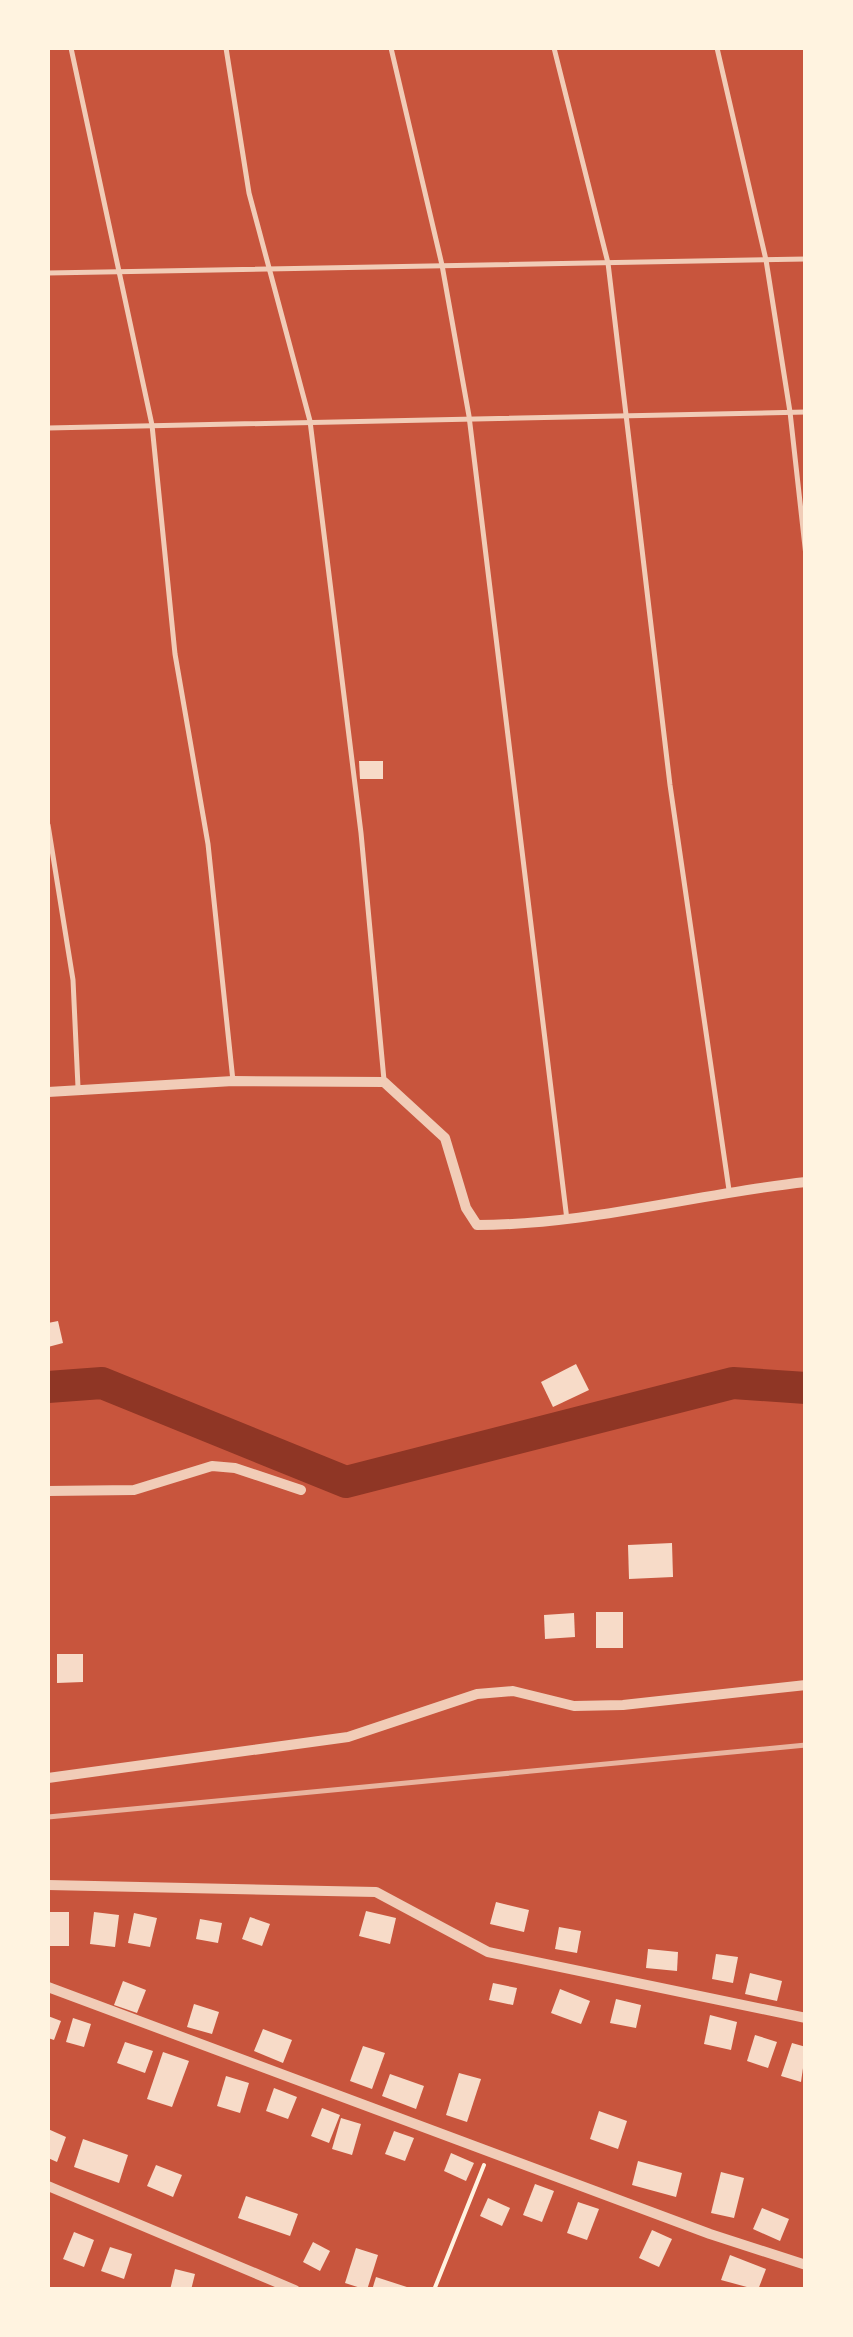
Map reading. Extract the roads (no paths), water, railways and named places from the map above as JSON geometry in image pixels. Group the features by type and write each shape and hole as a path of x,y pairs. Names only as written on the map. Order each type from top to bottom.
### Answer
{"street":[{"path":"48,1092 234,1081 384,1082 445,1138 466,1208 477,1224 567,1220 648,1209 729,1190 806,1182"},
{"path":"48,1491 134,1490 212,1466 235,1468 301,1490"},
{"path":"48,1778 348,1737 477,1694 513,1691 574,1706 623,1705 806,1685"},
{"path":"48,1885 376,1892 488,1952 806,2018"},
{"path":"48,1987 489,2152 806,2265"},
{"path":"48,2186 295,2290"}],"lane":[{"path":"71,48 152,425 176,654 208,844 234,1081"},
{"path":"226,48 249,193 310,420 362,833 384,1082"},
{"path":"390,48 442,265 469,416 567,1220"},
{"path":"554,48 608,263 670,785 729,1190"},
{"path":"717,48 766,260 790,412 806,556"},
{"path":"48,272 806,259"},
{"path":"48,428 469,416 806,412"},
{"path":"48,825 73,980 78,1090"}],"waterway":[{"path":"48,1387 102,1383 346,1482 733,1383 806,1388"}],"railway":[{"path":"48,1817 806,1745"}]}
